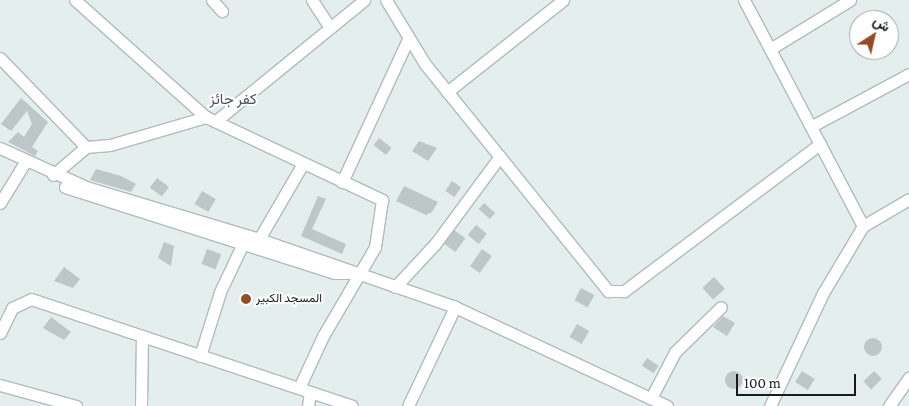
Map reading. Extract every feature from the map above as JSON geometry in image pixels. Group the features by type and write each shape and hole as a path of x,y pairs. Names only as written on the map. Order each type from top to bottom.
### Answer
{"street":[{"path":"75,0 212,118 302,165 382,202 379,234 355,274 299,388"},
{"path":"212,0 222,11"},
{"path":"312,0 329,26"},
{"path":"54,174 86,147 110,145 212,118 364,0"},
{"path":"386,0 408,39 448,92 600,284 617,293 820,144"},
{"path":"448,92 564,0"},
{"path":"744,0 863,226"},
{"path":"770,50 850,0"},
{"path":"342,182 408,39"},
{"path":"0,58 86,147"},
{"path":"812,126 909,74"},
{"path":"0,148 24,165 112,205 244,240 259,239 355,274 455,307 658,403 675,352 721,307"},
{"path":"395,287 436,244 500,156"},
{"path":"0,157 54,174 335,273 355,274"},
{"path":"0,203 24,165"},
{"path":"259,239 302,165"},
{"path":"770,406 823,293 863,226 909,199"},
{"path":"200,356 220,292 244,240"},
{"path":"0,333 3,312 16,303 31,299 352,406"},
{"path":"408,406 455,307"},
{"path":"141,406 142,336"},
{"path":"889,406 909,377"},
{"path":"0,385 76,406"},
{"path":"308,406 310,392"}],"building":[{"path":"21,98 48,122 32,147 38,151 35,156 8,142 18,132 24,137 32,124 27,111 11,131 1,124"},
{"path":"379,138 392,148 386,155 373,145"},
{"path":"419,141 437,148 428,161 412,151"},
{"path":"96,169 121,176 136,184 131,192 90,180"},
{"path":"157,178 169,187 162,197 150,188"},
{"path":"452,181 461,187 454,197 445,191"},
{"path":"404,186 438,202 432,212 426,215 396,201"},
{"path":"202,191 216,199 208,212 194,204"},
{"path":"318,196 326,199 312,229 346,244 342,254 301,236"},
{"path":"484,203 495,213 490,219 479,209"},
{"path":"476,225 487,234 479,244 468,235"},
{"path":"454,230 465,238 455,252 444,244"},
{"path":"164,242 174,246 171,266 158,258"},
{"path":"207,249 221,254 216,269 202,264"},
{"path":"482,249 492,256 480,273 470,266"},
{"path":"64,267 80,279 73,288 54,281"},
{"path":"714,277 725,289 713,300 702,288"},
{"path":"581,288 594,295 588,307 574,300"},
{"path":"723,316 735,323 727,336 713,327"},
{"path":"51,317 71,332 64,340 43,328"},
{"path":"577,324 589,331 582,344 570,337"},
{"path":"873,338 879,341 882,347 879,353 873,356 867,353 864,347 867,341"},
{"path":"647,358 659,366 654,373 642,365"},
{"path":"734,371 740,374 743,380 740,386 734,389 728,386 725,380 728,374"},
{"path":"802,371 815,379 808,390 795,382"},
{"path":"874,371 882,379 871,389 863,382"}],"place":[{"name":"المسجد الكبير","path":"246,299"}],"district":[{"name":"كفر جائز","path":"233,100"}]}
